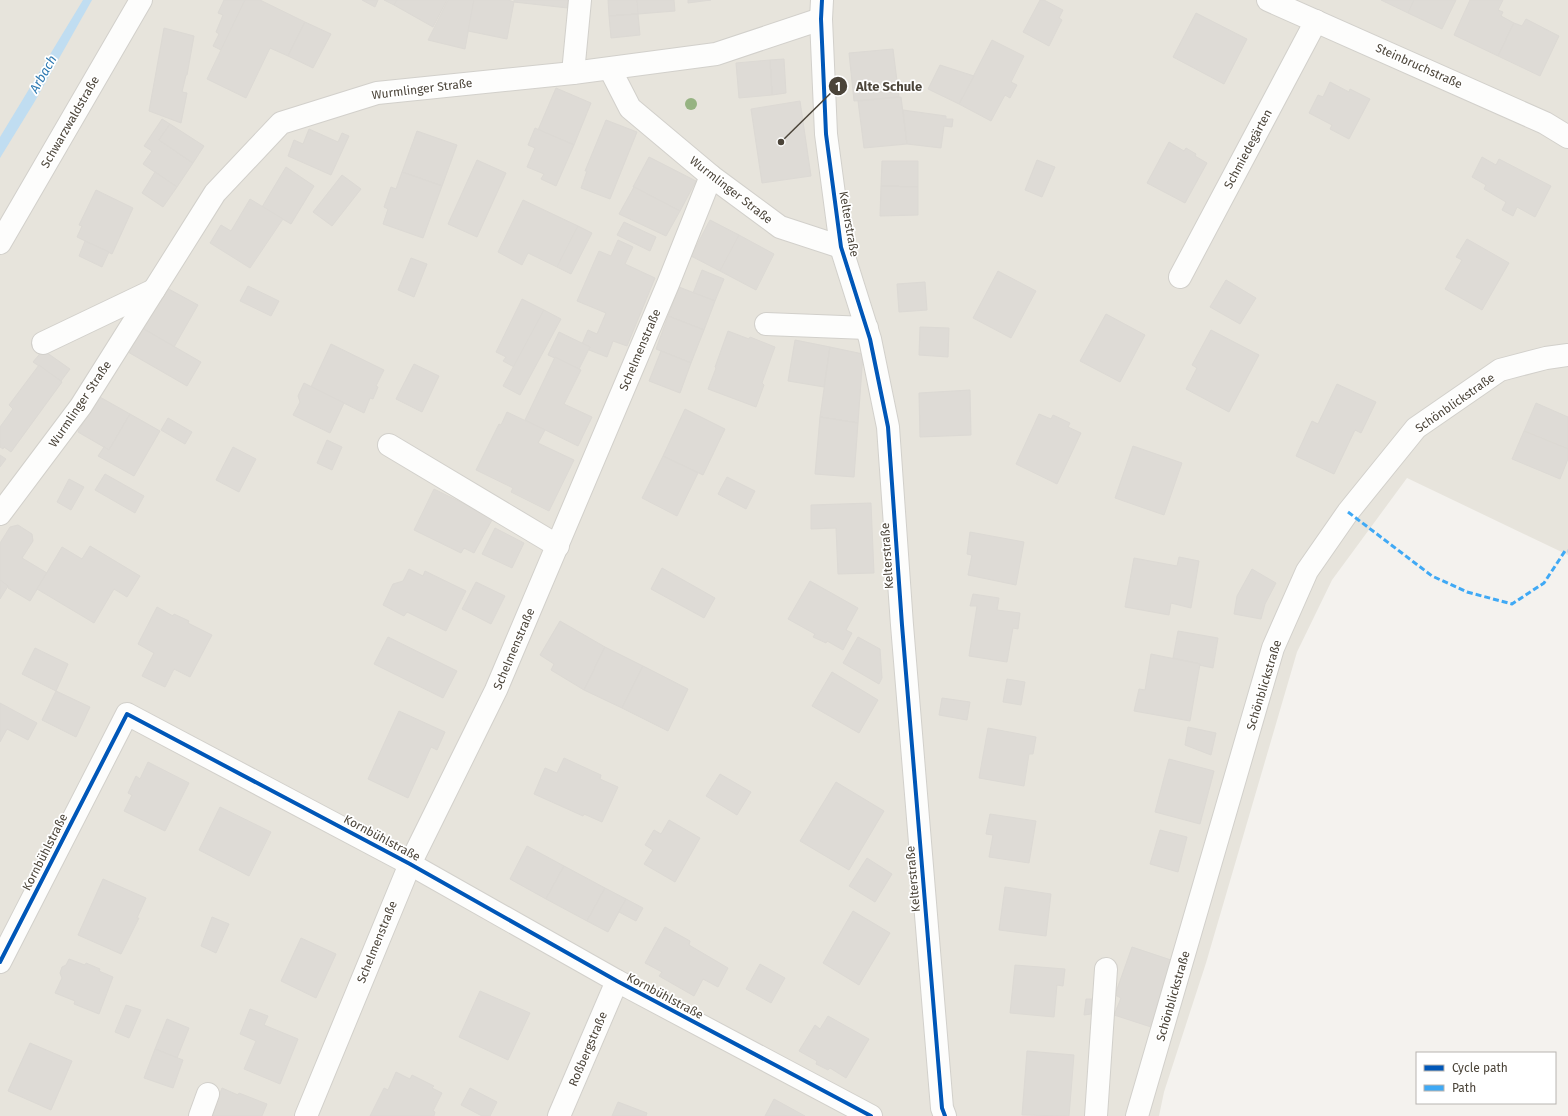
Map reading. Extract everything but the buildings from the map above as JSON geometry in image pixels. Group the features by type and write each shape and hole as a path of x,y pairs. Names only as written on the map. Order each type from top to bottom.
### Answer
{"street":[{"name":"Schwarzwaldstraße","path":"0,243 141,0"},
{"path":"573,73 580,0"},
{"name":"Steinbruchstraße","path":"1268,0 1545,123 1568,138"},
{"name":"Wurmlinger Straße","path":"0,514 81,406 215,193 281,123 377,93 610,69 716,54 822,9"},
{"name":"Kelterstraße","path":"822,9 826,134 840,247 867,328 888,427 940,1113"},
{"name":"Schmiedegärten","path":"1180,277 1316,21"},
{"name":"Wurmlinger Straße","path":"610,69 630,108 711,176 780,227 840,247"},
{"name":"Schelmenstraße","path":"306,1116 410,864 496,690 666,291 711,176"},
{"path":"43,343 154,290"},
{"path":"766,324 867,328"},
{"name":"Schönblickstraße","path":"1137,1116 1274,648 1307,571 1348,512 1416,428 1500,370 1546,358 1568,355"},
{"path":"389,445 558,546"},
{"name":"Kornbühlstraße","path":"0,962 127,714 410,864 617,981 871,1116"},
{"path":"1096,1116 1106,969"},
{"name":"Roßbergstraße","path":"559,1116 617,981"},
{"path":"200,1116 208,1094"}],"shaded area":[{"path":"0,0 1568,0 1568,555 1407,478 1332,580 1297,652 1206,963 1164,1092 1159,1116 0,1116"}],"water":[{"name":"Arbach","path":"83,0 92,0 35,101 0,158 0,137"}],"marked path":[{"path":"1348,512 1432,576 1467,592 1512,604 1544,583 1565,551 1568,551"}],"cycle path":[{"path":"822,0 821,19 826,134 841,247 870,339 888,427 902,625 942,1108 945,1116"},
{"path":"0,962 127,714 410,864 617,981 871,1116"}],"place":[{"name":"Alte Schule","path":"781,142"}]}
